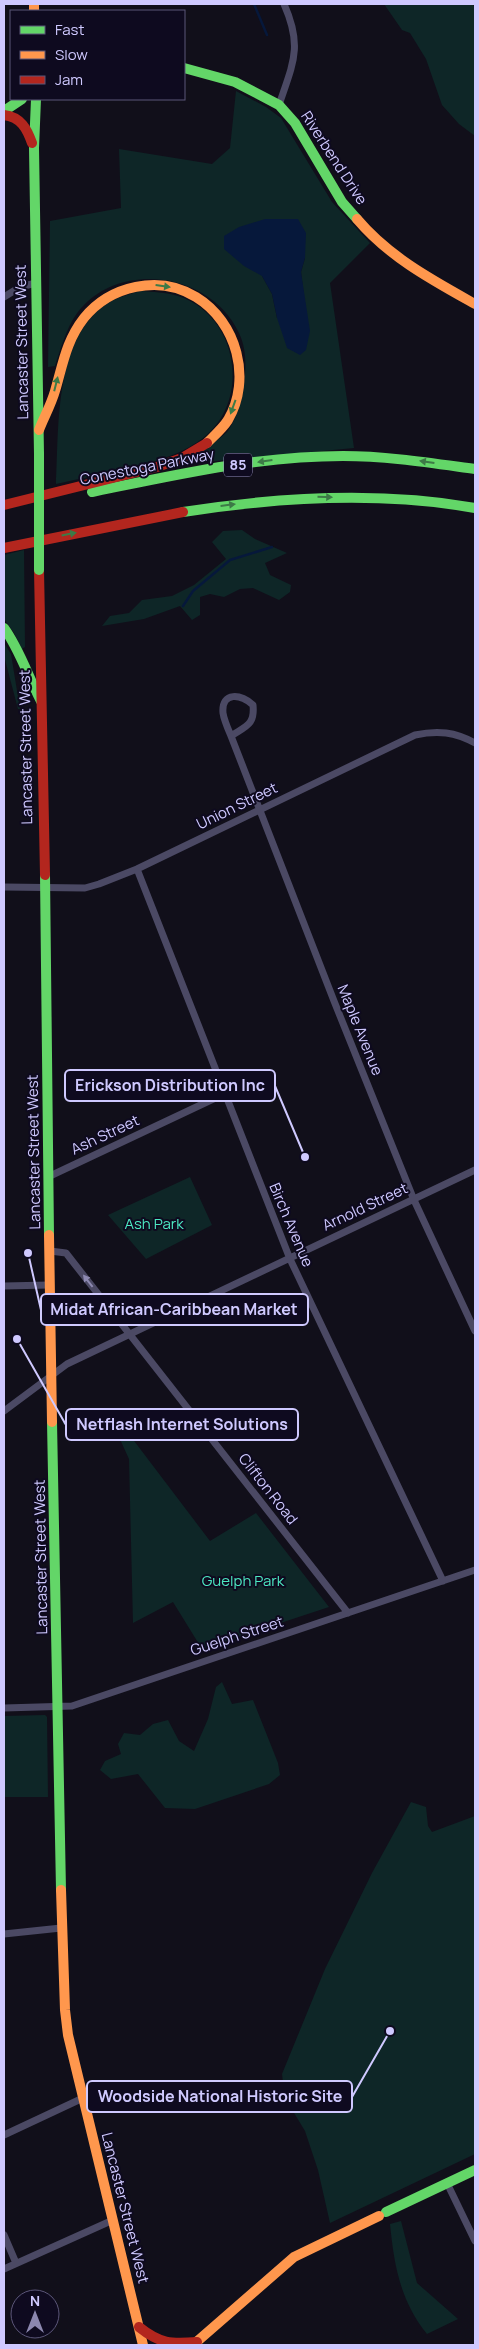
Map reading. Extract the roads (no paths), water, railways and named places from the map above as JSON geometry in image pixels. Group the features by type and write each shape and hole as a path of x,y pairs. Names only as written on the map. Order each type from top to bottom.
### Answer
{"main road":[{"path":"185,68 235,82 279,105"},
{"path":"4,110 13,100"},
{"path":"4,110 20,100"},
{"name":"Lancaster Street West","path":"36,100 34,148 39,430 43,888 50,1176 49,1285 59,1707 61,1928 66,2023 143,2345"},
{"name":"Riverbend Drive","path":"279,105 295,123 342,202 372,237 392,254 435,282 475,304"},
{"path":"4,115 19,119 27,130 34,148"},
{"path":"4,506 161,467 187,456 207,443 222,429 235,403 239,390 240,364 234,341 214,311 198,298 183,290 148,284 112,293 89,312 73,333 62,361 55,391 39,430"},
{"name":"Conestoga Parkway","path":"4,511 195,471 278,459 344,456 416,460 475,469"},
{"path":"4,548 188,511 259,501 321,496 392,499 475,508"},
{"path":"4,628 16,645 26,673 41,701"},
{"path":"139,2327 154,2340 163,2344 195,2344 264,2281 294,2257 475,2170"}],"street":[{"name":"Riverbend Drive","path":"279,105 296,54 292,22 284,4"},
{"path":"4,297 20,287 36,283"},
{"name":"Maple Avenue","path":"231,736 249,725 254,716 253,705 246,697 236,695 228,699 224,706 223,714 231,736 334,1001 414,1200 475,1331"},
{"name":"Union Street","path":"4,887 85,888 99,884 137,869 415,735 432,731 450,732 475,743"},
{"name":"Birch Avenue","path":"137,869 290,1259 443,1581"},
{"name":"Ash Street","path":"50,1176 226,1093"},
{"name":"Arnold Street","path":"4,1411 67,1364 475,1170"},
{"name":"Clifton Road","path":"50,1251 66,1253 348,1613"},
{"path":"4,1286 49,1285"},
{"name":"Guelph Street","path":"4,1708 72,1706 475,1570"},
{"path":"4,1934 61,1928"},
{"path":"4,2135 83,2098"},
{"path":"447,2183 475,2241"},
{"path":"4,2269 113,2220"},
{"path":"4,2235 16,2263"}],"water":[{"path":"265,219 298,219 306,233 305,258 301,272 310,331 306,350 300,355 287,348 277,318 272,294 262,276 244,266 224,249 224,236 239,227"}],"waterway":[{"path":"254,4 267,35"},
{"path":"183,606 193,591 230,560 272,547"}],"place":[{"name":"Erickson Distribution Inc","path":"305,1157"},
{"name":"Midat African-Caribbean Market","path":"28,1253"},
{"name":"Netflash Internet Solutions","path":"17,1339"},
{"name":"Woodside National Historic Site","path":"390,2031"}],"park label":[{"name":"Ash Park","path":"154,1224"},
{"name":"Guelph Park","path":"243,1581"}]}
